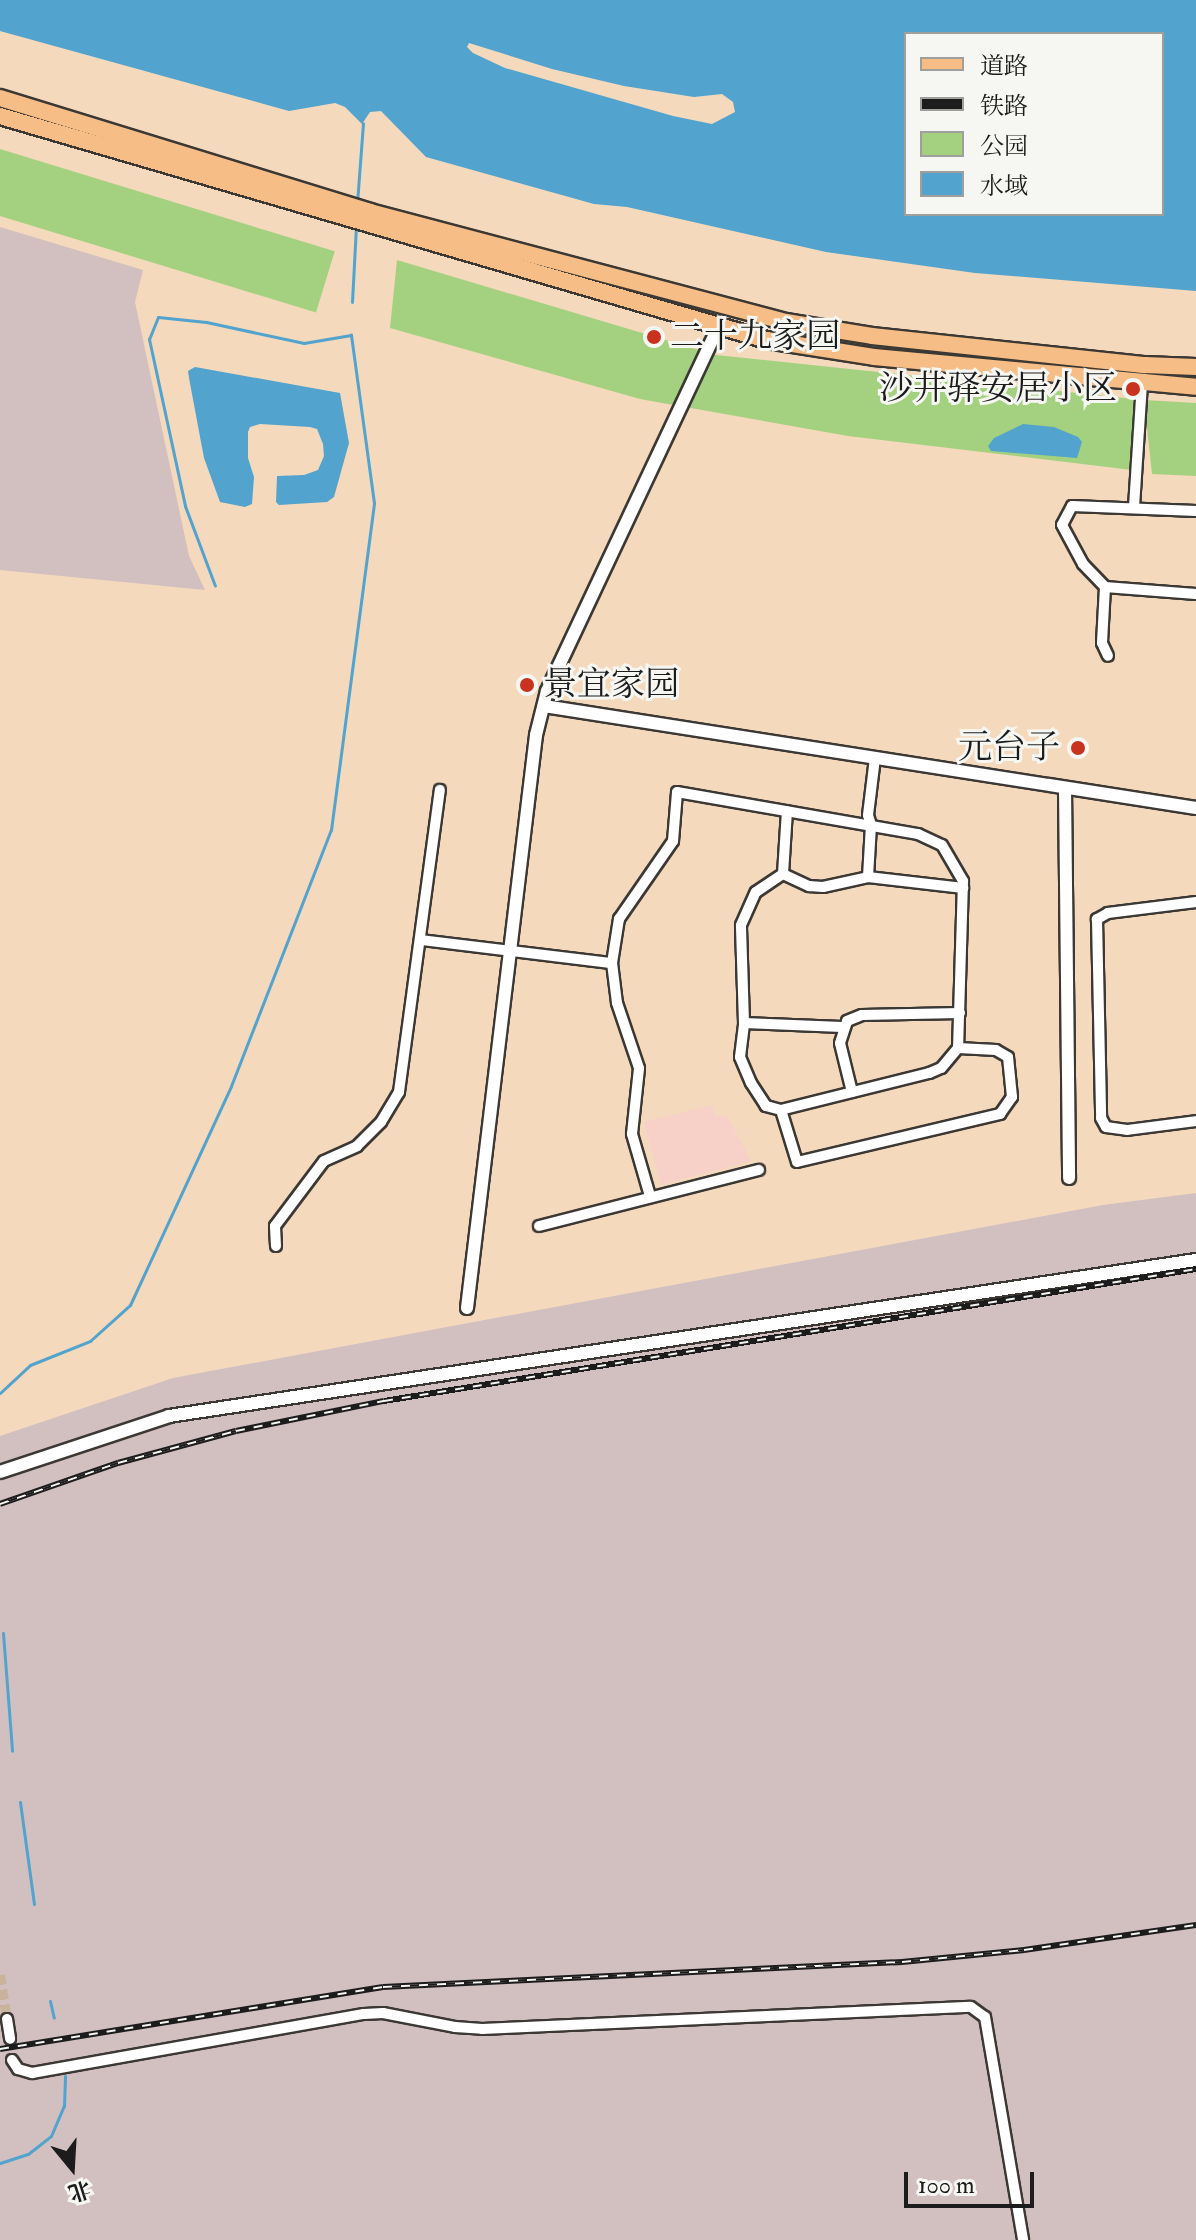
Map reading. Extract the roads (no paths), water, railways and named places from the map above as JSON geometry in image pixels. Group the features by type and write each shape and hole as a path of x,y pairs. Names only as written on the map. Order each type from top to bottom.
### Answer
{"main road":[{"path":"0,98 718,328 874,357 1196,387"},
{"path":"0,116 340,208"},
{"path":"368,217 786,322 872,336 1145,365 1196,367"}],"street":[{"path":"467,1308 513,950 536,735 547,691 718,328"},
{"path":"1134,507 1142,384"},
{"path":"1196,511 1072,506 1062,525 1083,564 1105,587 1196,594"},
{"path":"1105,587 1102,643 1108,656"},
{"path":"544,706 1196,808"},
{"path":"868,877 871,825 868,815 875,758"},
{"path":"1065,788 1069,1178"},
{"path":"276,1246 275,1226 324,1161 357,1146 381,1122 399,1092 440,790"},
{"path":"650,1196 632,1134 639,1068 617,1003 612,963 619,919 673,841 677,792 918,834 942,845 957,866 963,888 958,1048 941,1068 781,1110 766,1106 751,1083 740,1057 744,1023 741,925 756,892 783,874"},
{"path":"783,874 787,811"},
{"path":"783,874 809,886 823,887 868,877 963,888"},
{"path":"1196,902 1108,913 1097,919 1101,1118 1106,1127 1127,1130 1196,1121"},
{"path":"421,940 612,963"},
{"path":"852,1092 840,1043 842,1027 847,1021 862,1015 960,1013"},
{"path":"744,1023 842,1027"},
{"path":"781,1110 797,1162 1000,1114 1012,1097 1008,1057 996,1050 958,1048"},
{"path":"539,1226 632,1205 650,1196 759,1170"},
{"path":"0,1472 169,1416 1196,1260"},
{"path":"12,2060 18,2069 32,2073 364,2014 383,2013 482,2029 971,2007 985,2017 1023,2240"},
{"path":"7,2019 10,2039"}],"water":[{"path":"0,0 1196,0 1196,291 975,273 826,252 627,207 594,204 426,157 381,111 370,112 362,124 345,107 335,103 289,111 0,31","holes":["469,43 552,69 624,86 694,97 722,94 733,102 735,112 712,124 673,116 505,68 467,47"]},
{"path":"195,367 340,393 349,443 334,497 327,502 279,505 276,502 277,476 304,475 318,470 324,456 323,444 317,429 260,424 250,427 248,432 248,458 254,477 252,504 245,507 220,502 204,458 189,378 188,371"},
{"path":"1023,424 1054,427 1078,437 1082,442 1077,458 991,451 988,446 994,438"}],"waterway":[{"path":"357,203 363,123"},
{"path":"352,302 356,226"},
{"path":"0,1393 30,1365 90,1341 130,1305 231,1086 331,830 374,503 351,335 304,343 206,322 158,317 149,339 185,506 215,586"},
{"path":"3,1633 12,1751"},
{"path":"20,1802 34,1904"},
{"path":"50,2001 54,2018"},
{"path":"0,2163 28,2154 51,2136 64,2106 65,2076"}],"tunnel":[{"path":"0,1975 7,2019"}],"railway":[{"path":"0,1504 118,1463 236,1431 384,1401 1196,1269"},
{"path":"0,2049 383,1987 902,1962 1024,1950 1196,1925"}],"place":[{"name":"二十九家园","path":"654,337"},
{"name":"沙井驿安居小区","path":"1133,389"},
{"name":"景宜家园","path":"527,685"},
{"name":"元台子","path":"1078,748"}]}
